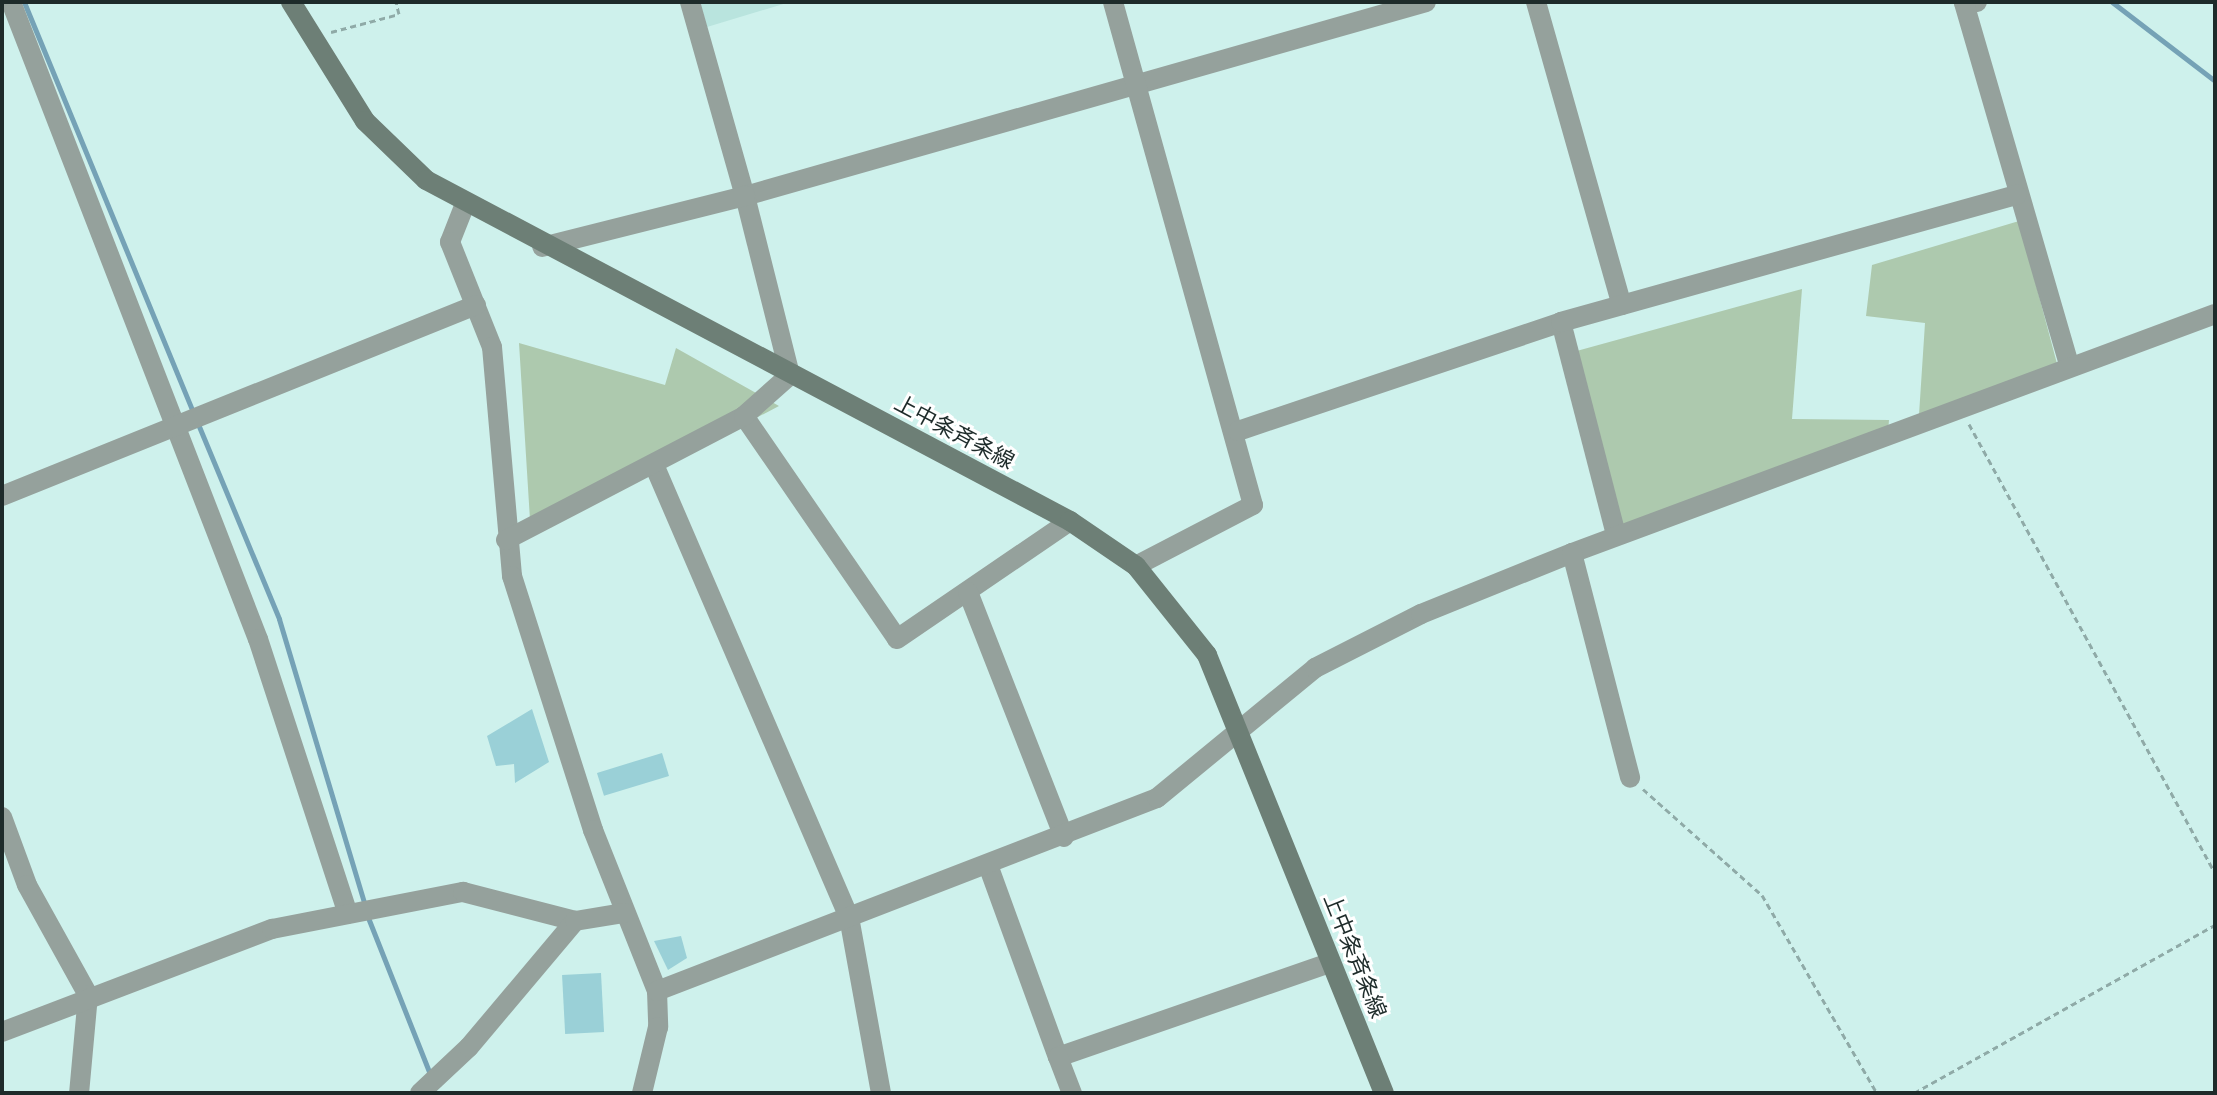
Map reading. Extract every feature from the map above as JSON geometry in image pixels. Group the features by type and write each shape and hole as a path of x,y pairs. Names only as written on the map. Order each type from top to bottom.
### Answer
{"main road":[{"name":"上中条斉条線","path":"291,2 375,132 465,204 1070,521 1136,566 1207,655 1384,1093"}],"street":[{"path":"506,540 655,467 744,416 790,375 745,196 690,2"},
{"path":"1113,2 1238,431 1253,505 1136,566"},
{"path":"542,247 745,196 1426,2"},
{"path":"1536,2 1622,305"},
{"path":"1977,2 1964,2 2017,195 2069,365"},
{"path":"12,5 180,428 348,914"},
{"path":"1238,431 1561,322 2017,195"},
{"path":"465,204 450,242 492,347 506,540 545,687 624,913 657,991 658,1027 642,1093"},
{"path":"2,496 180,428 476,305"},
{"path":"657,991 1064,837 1157,798 1237,728 1315,668 1421,614 1616,534 2069,365 2215,314"},
{"path":"1561,322 1616,534"},
{"path":"744,416 897,639 1070,521"},
{"path":"655,467 849,917 881,1093"},
{"path":"1572,553 1630,778"},
{"path":"968,592 1064,837"},
{"path":"2,817 27,885 88,995 79,1093"},
{"path":"988,865 1072,1093"},
{"path":"2,1032 88,995 272,929 348,914 463,892 575,921 624,913"},
{"path":"420,1093 469,1047 575,921"},
{"path":"1058,1057 1330,963"}],"path":[{"path":"312,38 399,14 396,2"},
{"path":"1959,407 2215,873"},
{"path":"1630,778 1762,895 1877,1093"},
{"path":"1914,1093 2215,925"}],"shaded area":[{"path":"700,2 790,2 707,27"}],"green space":[{"path":"2019,221 2060,375 1918,430 1925,323 1866,316 1872,265"},
{"path":"1802,289 1792,419 1889,420 1887,444 1626,539 1573,352"},
{"path":"519,343 665,385 676,348 779,406 531,536"}],"building":[{"path":"532,709 549,762 515,783 514,764 496,766 487,736"},
{"path":"662,753 669,776 604,796 597,773"},
{"path":"681,936 687,958 668,970 654,941"},
{"path":"601,973 604,1032 565,1034 562,975"}],"waterway":[{"path":"24,2 194,414"},
{"path":"2112,2 2215,81"},
{"path":"198,424 279,619 365,905"},
{"path":"367,915 431,1077"}]}
